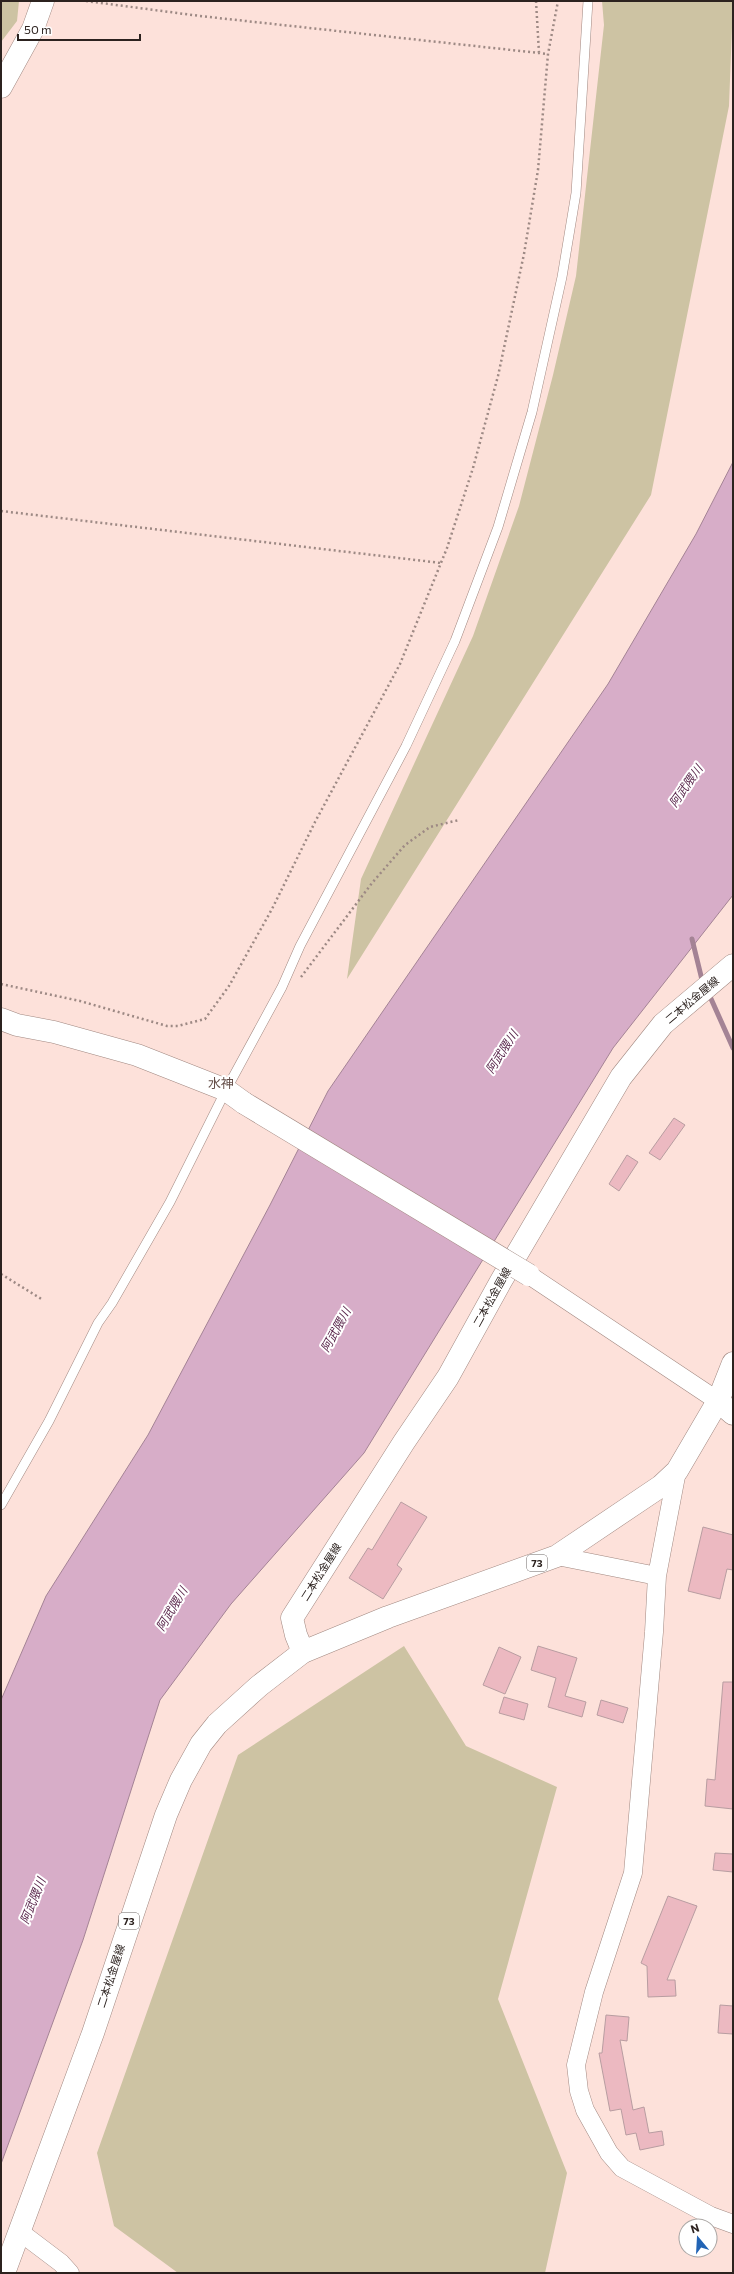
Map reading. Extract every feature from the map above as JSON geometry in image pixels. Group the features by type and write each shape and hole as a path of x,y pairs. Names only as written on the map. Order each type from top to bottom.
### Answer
{"street":[{"path":"1,87 33,29 43,1"},
{"name":"二本松金屋線","path":"303,1652 296,1635 292,1618 404,1442 448,1376 501,1280 621,1077 663,1024 728,970"},
{"path":"1,1019 17,1025 54,1032 137,1055 226,1090 244,1103 529,1275 725,1408"},
{"name":"二本松金屋線","path":"4,2273 93,2033 163,1822 181,1780 201,1744 217,1724 259,1686 303,1652 388,1617 557,1556 661,1486 677,1471 725,1408 733,1363"},
{"path":"677,1471 657,1576 654,1632 633,1873 582,2035 576,2064 579,2091 596,2132 609,2154 622,2168 705,2213 733,2224"},
{"path":"557,1556 657,1576"},
{"path":"20,2232 61,2264 70,2273"}],"lane":[{"path":"1,1505 49,1421 98,1323 112,1303 170,1202 226,1090 282,987 300,946 409,739 455,642 498,527 532,412 562,277 575,201 588,1"}],"path":[{"path":"86,1 200,16 548,54"},
{"path":"536,1 539,53"},
{"path":"1,984 80,1001 167,1026 178,1026 205,1019 229,986 272,909 315,822 400,664 441,563 473,468 511,321 538,170 548,54 558,1"},
{"path":"1,511 441,563"},
{"path":"282,987 289,988 294,986 372,883 404,845 430,826 459,820"},
{"path":"1,1274 43,1300"}],"shaded area":[{"path":"1,1 19,1 17,21 1,42"},
{"path":"602,1 733,1 729,106 651,495 347,979 361,879 473,636 519,506 553,375 576,276 604,25"},
{"path":"404,1646 466,1746 557,1787 498,1999 567,2173 545,2273 178,2273 114,2226 97,2153 238,1755"}],"water":[{"name":"阿武隈川","path":"733,462 733,895 613,1048 364,1453 231,1604 160,1700 83,1940 1,2164 1,1700 46,1596 148,1435 270,1205 328,1091 608,684 696,534"}],"building":[{"path":"674,1118 685,1125 660,1160 649,1153"},
{"path":"627,1155 638,1162 619,1191 609,1184"},
{"path":"401,1502 427,1517 397,1565 402,1569 383,1599 349,1578 368,1548 372,1550"},
{"path":"703,1527 733,1535 733,1570 727,1569 720,1599 688,1591"},
{"path":"538,1646 577,1658 565,1696 586,1702 582,1717 548,1707 556,1678 531,1670"},
{"path":"499,1647 521,1657 505,1694 483,1685"},
{"path":"723,1682 733,1682 733,1809 705,1806 707,1779 715,1780"},
{"path":"504,1697 528,1704 524,1720 499,1713"},
{"path":"601,1700 628,1708 623,1723 597,1715"},
{"path":"715,1853 733,1854 733,1872 713,1870"},
{"path":"668,1896 697,1906 667,1980 675,1980 676,1996 648,1997 647,1966 641,1963"},
{"path":"720,2005 733,2006 733,2034 718,2033"},
{"path":"606,2015 629,2017 627,2041 620,2040 633,2110 644,2107 649,2133 662,2131 664,2145 640,2150 636,2133 626,2135 621,2109 610,2111 599,2053 602,2053"}],"waterway":[{"path":"692,939 703,984"},
{"path":"708,992 733,1048"}],"district":[{"name":"水神","path":"221,1083"}]}
